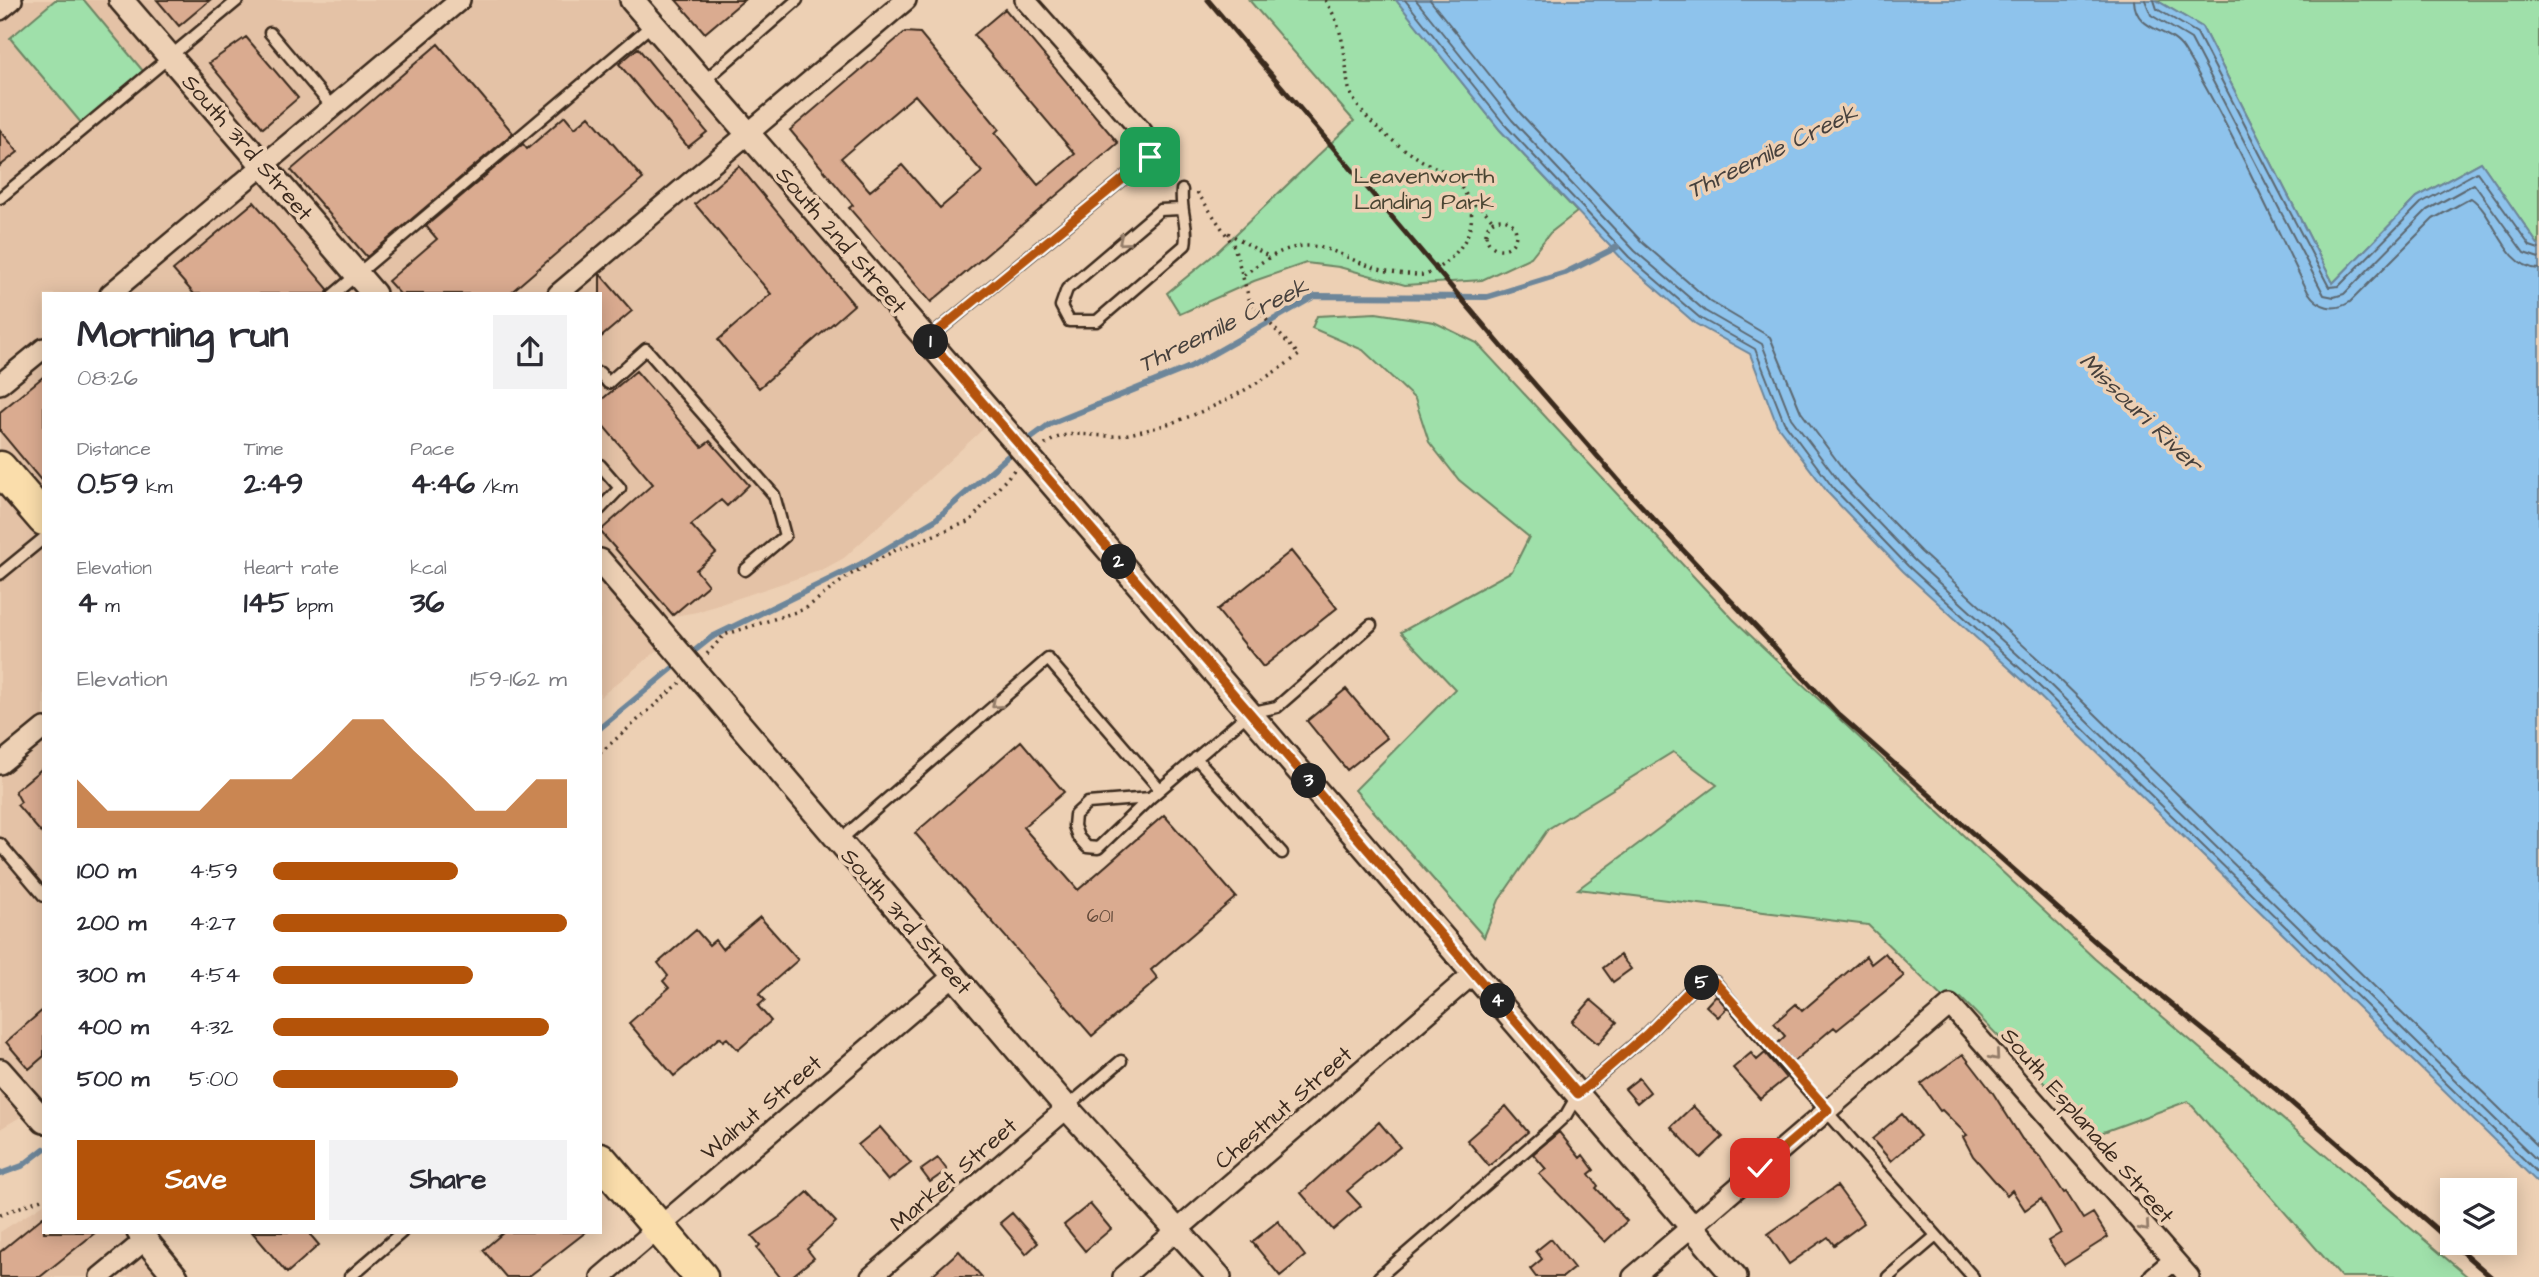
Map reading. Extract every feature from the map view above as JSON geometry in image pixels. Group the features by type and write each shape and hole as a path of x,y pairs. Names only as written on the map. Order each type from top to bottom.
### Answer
{"highway":[{"path":"0,468 42,518"},
{"path":"602,1161 701,1277"}],"street":[{"path":"0,10 12,0"},
{"name":"South 3rd Street","path":"121,0 372,292"},
{"path":"112,292 460,0"},
{"name":"South 2nd Street","path":"632,0 928,339 1735,1277"},
{"path":"560,292 906,0"},
{"path":"1025,0 1143,133"},
{"path":"0,384 42,350"},
{"name":"South 3rd Street","path":"602,563 1067,1108 1219,1277"},
{"path":"0,764 42,730"},
{"name":"Chestnut Street","path":"1123,1277 1474,973"},
{"name":"Walnut Street","path":"601,1277 953,976"},
{"name":"South Esplanade Street","path":"1828,1110 1950,1004 2189,1277"},
{"path":"0,1071 39,1116"},
{"name":"Market Street","path":"871,1277 1067,1108"},
{"path":"1633,1277 1828,1110"},
{"path":"100,1277 142,1236 176,1277"},
{"path":"2154,1277 2174,1260"}],"lane":[{"path":"0,198 237,0"},
{"path":"704,82 797,0"},
{"path":"336,292 653,24"},
{"path":"270,33 333,109"},
{"path":"928,339 1150,157"},
{"path":"1180,209 1160,210 1067,289 1061,306 1069,321 1097,321 1185,245 1188,233 1180,209 1182,190"},
{"path":"604,386 646,349 774,495 785,536 745,570"},
{"path":"602,467 620,488 602,507"},
{"path":"0,574 42,540"},
{"path":"1150,798 1088,803 1075,815 1074,826 1078,837 1087,847 1098,848 1160,789 1250,713 1277,707 1371,625"},
{"path":"838,841 1048,659 1160,789"},
{"path":"1196,758 1282,853"},
{"path":"0,844 42,895"},
{"path":"1379,1277 1553,1127 1566,1115 1578,1094 1637,1043 1693,987 1706,981 1715,982 1973,1277"},
{"path":"1067,1108 1121,1061"},
{"path":"350,1277 399,1234"},
{"path":"1888,1277 1936,1236"}],"path":[{"path":"1244,276 1268,256 1310,246 1338,251 1395,273 1426,276 1447,263 1472,229 1472,211 1461,188 1446,173 1392,140 1351,95 1338,19 1325,0"},
{"path":"1197,192 1204,207 1226,232 1268,256"},
{"path":"1467,200 1483,209 1493,221"},
{"path":"1508,220 1514,225 1515,241 1510,247 1502,250 1488,243 1486,235 1493,221 1508,220"},
{"path":"1043,446 1054,438 1072,432 1120,436 1175,422 1222,405 1258,385 1300,355 1287,346 1250,302 1244,276 1226,232"},
{"path":"698,663 724,635 805,609 848,576 894,551 970,521 1022,463"},
{"path":"602,751 680,682"},
{"path":"0,1215 42,1199"}],"shaded area":[{"path":"0,0 632,0 995,418 844,558 822,570 697,612 652,620 669,641 602,695 602,292 42,292 42,1104 0,1129"},
{"path":"42,1205 42,1234 141,1234 176,1277 0,1277 0,1232"}],"green space":[{"path":"55,0 84,0 143,71 82,124 10,38"},
{"name":"Leavenworth Landing Park","path":"1249,0 1396,0 1500,130 1577,212 1550,233 1531,257 1482,280 1405,285 1339,267 1306,263 1254,281 1180,314 1167,293 1216,253 1354,121"},
{"path":"2156,0 2539,0 2539,246 2481,162 2417,197 2333,283 2202,27"},
{"path":"1376,313 1434,322 1477,343 1733,619 2095,959 2468,1277 2341,1277 2188,1101 2095,1135 1961,998 1950,1005 1868,925 1578,889 1717,785 1673,752 1548,829 1499,900 1484,937 1355,790 1455,689 1401,632 1512,571 1529,537 1459,480 1429,442 1415,399 1363,350 1312,328 1317,316"}],"water":[{"name":"Missouri River","path":"1396,0 2156,0 2202,27 2333,283 2417,197 2481,162 2539,246 2539,1184 2030,687 1903,571 1829,494 1777,425 1750,354 1696,324 1625,262 1500,130"}],"building":[{"path":"157,0 210,0 179,26"},
{"path":"676,0 744,0 705,33"},
{"path":"1005,9 1118,143 931,302 849,208 853,205 790,130 905,32 920,33 999,129 995,133 1038,185 1075,154 974,35","holes":["915,95 982,172 940,208 902,165 870,191 841,158"]},
{"path":"246,37 298,98 263,128 209,63"},
{"path":"438,44 513,133 367,257 291,170"},
{"path":"638,48 707,132 688,147 619,64"},
{"path":"565,116 575,128 589,116 643,179 511,292 398,292 388,281 437,239 426,226 523,144 527,149"},
{"path":"0,130 18,152 0,166"},
{"path":"739,166 854,305 759,388 718,340 771,294 695,204"},
{"path":"254,202 328,289 327,292 192,292 173,270"},
{"path":"600,274 632,311 602,336 602,292"},
{"path":"636,371 702,447 710,441 749,485 727,506 721,500 691,525 716,553 696,570 708,585 673,615 602,533 602,529 653,484 602,424 602,399"},
{"path":"42,378 42,482 0,431 0,412"},
{"path":"1291,551 1337,608 1263,667 1217,610"},
{"path":"1346,689 1387,738 1347,770 1307,721"},
{"path":"1021,741 1064,792 1023,827 1078,890 1164,815 1236,897 1151,970 1158,979 1092,1036 915,833"},
{"path":"42,769 42,834 17,805 21,802 15,791"},
{"path":"760,917 798,960 759,994 765,1000 758,1006 771,1021 738,1050 727,1038 723,1041 720,1037 674,1076 629,1023 669,988 663,981 668,976 658,963 696,930 709,945 715,940 722,949"},
{"path":"1885,953 1904,976 1837,1030 1834,1027 1793,1062 1777,1044 1785,1036 1774,1023 1796,1004 1802,1011 1866,956 1871,964"},
{"path":"1620,955 1631,969 1613,982 1603,968"},
{"path":"1716,995 1727,1008 1718,1017 1706,1006"},
{"path":"1591,1000 1617,1022 1598,1044 1572,1022"},
{"path":"42,1011 42,1058 29,1069 6,1042"},
{"path":"1751,1053 1757,1060 1765,1053 1786,1078 1760,1099 1733,1068"},
{"path":"1963,1054 1993,1093 2022,1139 2040,1157 2083,1219 2093,1213 2108,1237 2064,1265 2048,1241 2061,1233 2041,1199 2025,1210 2012,1190 2007,1195 1973,1156 1963,1137 1967,1135 1940,1111 1921,1084"},
{"path":"1639,1078 1650,1092 1637,1103 1625,1089"},
{"path":"1506,1106 1528,1132 1489,1166 1467,1140"},
{"path":"1693,1106 1723,1137 1701,1158 1671,1127"},
{"path":"1902,1114 1920,1136 1891,1161 1872,1139"},
{"path":"1379,1122 1400,1147 1347,1191 1361,1206 1333,1230 1301,1193"},
{"path":"880,1127 911,1163 888,1181 858,1145"},
{"path":"1559,1132 1580,1158 1583,1155 1594,1170 1589,1174 1598,1186 1596,1188 1627,1221 1605,1242 1539,1174 1546,1169 1533,1154"},
{"path":"938,1158 947,1170 930,1182 921,1170"},
{"path":"1837,1186 1864,1223 1834,1245 1828,1237 1789,1264 1768,1234"},
{"path":"808,1192 836,1222 807,1249 814,1258 791,1277 780,1277 757,1248 760,1245 752,1236 781,1216"},
{"path":"1090,1204 1111,1229 1085,1251 1064,1225"},
{"path":"1012,1213 1038,1243 1026,1254 1000,1223"},
{"path":"42,1218 42,1234 94,1234 40,1277 0,1277 0,1252"},
{"path":"1278,1221 1305,1256 1280,1276 1252,1242"},
{"path":"254,1234 310,1234 319,1245 287,1273"},
{"path":"502,1234 583,1234 528,1277 506,1277 483,1250"},
{"path":"1551,1239 1574,1268 1563,1277 1536,1277 1530,1269 1542,1259 1536,1251"},
{"path":"959,1251 982,1277 930,1277"}],"waterway":[{"name":"Threemile Creek","path":"1023,444 1050,424 1190,367 1315,296 1487,297 1565,273 1617,247"},
{"name":"Threemile Creek","path":"688,656 712,637 859,565 935,520 1015,450"},
{"name":"Threemile Creek","path":"602,726 680,662"},
{"name":"Threemile Creek","path":"0,1174 22,1166 42,1151"}],"railway":[{"path":"1208,0 1633,497 1837,713 2100,946 2277,1090 2491,1277"}],"route":[{"path":"1150,157 928,339 1578,1094 1647,1034 1693,987 1706,981 1715,982 1828,1110 1760,1168"}]}
